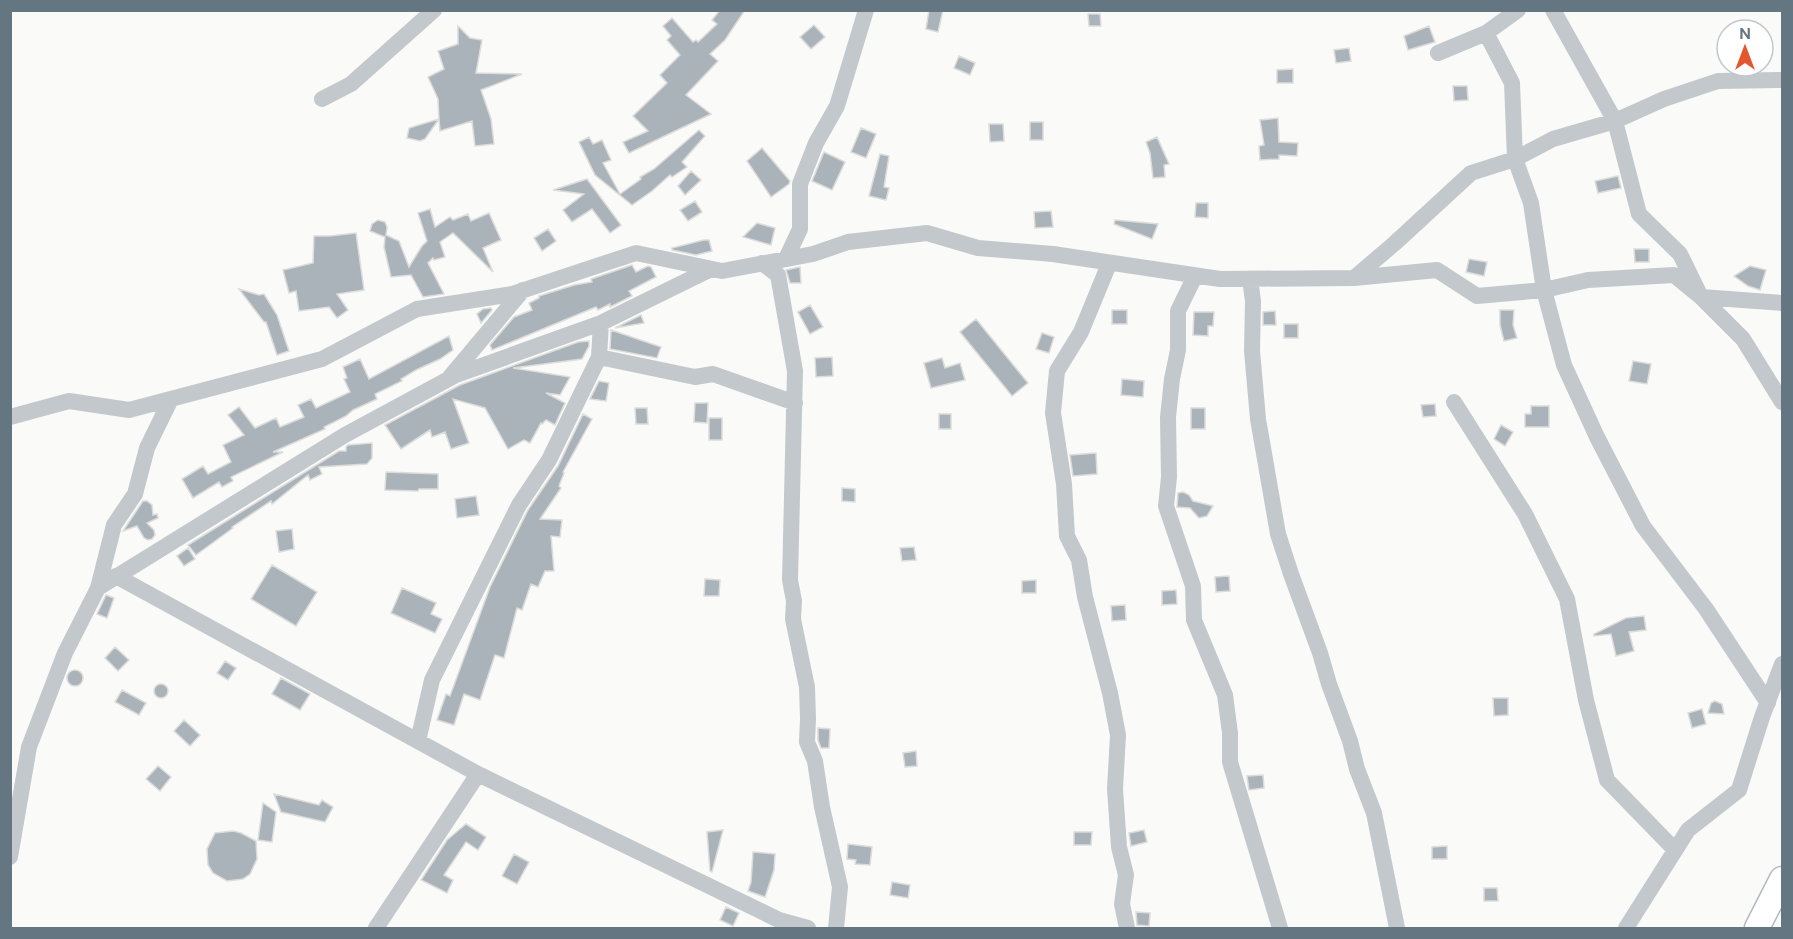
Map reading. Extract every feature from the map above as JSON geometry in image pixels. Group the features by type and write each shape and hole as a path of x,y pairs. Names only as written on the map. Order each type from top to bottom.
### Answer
{"main road":[{"path":"1757,928 1782,879"}],"street":[{"path":"322,99 351,84 434,10"},
{"path":"786,259 800,229 800,184 816,143 837,106 866,10"},
{"path":"1438,53 1486,33 1518,10"},
{"path":"1553,10 1615,122 1639,214 1680,254 1701,297"},
{"path":"1486,33 1512,83 1515,159 1531,202 1544,290 1564,365 1597,437 1643,526 1706,609 1768,703"},
{"path":"1354,278 1471,172 1515,159 1552,140 1615,122 1664,99 1718,81 1782,80"},
{"path":"10,417 69,401 129,410 171,399 322,359 417,309 512,294 636,253 722,271 813,254 848,242 927,233 978,248 1053,254 1220,279 1354,278 1437,270 1477,296 1544,290 1588,280 1674,274 1743,339 1782,402"},
{"path":"762,263 778,274 795,371 790,580 794,601 794,619 807,687 807,742 815,761 822,807 840,887 836,928"},
{"path":"1109,264 1081,332 1057,371 1053,413 1064,484 1066,536 1079,560 1085,597 1110,693 1118,735 1115,789 1119,847 1126,875 1122,904 1127,928"},
{"path":"98,588 345,435 449,379 601,323 711,269"},
{"path":"1195,276 1178,311 1178,350 1168,417 1169,477 1166,506 1194,586 1194,620 1225,695 1230,733 1230,762 1280,928"},
{"path":"1250,279 1252,351 1258,419 1278,534 1374,813 1397,928"},
{"path":"449,379 523,290"},
{"path":"1701,297 1782,303"},
{"path":"418,741 432,680 519,505 549,460 598,357 601,323"},
{"path":"598,357 695,377 713,374 795,403"},
{"path":"10,857 29,747 65,653 98,588 114,525 135,494 147,448 171,399"},
{"path":"1454,402 1525,514 1567,599 1586,699 1607,780 1676,850"},
{"path":"116,576 478,774 779,920 808,928"},
{"path":"1626,928 1688,830 1739,790 1782,664"},
{"path":"376,928 478,774"}],"building":[{"path":"720,10 745,10 725,40 710,54 718,61 686,95 711,114 629,153 623,142 648,131 633,116 667,83 660,75 680,55 667,40 671,36 663,26 672,18 693,42 696,40 698,42 717,24 712,20"},
{"path":"929,10 943,10 938,32 926,29"},
{"path":"1088,14 1100,14 1101,26 1089,26"},
{"path":"814,25 825,37 811,49 800,37"},
{"path":"458,26 470,38 482,40 476,73 522,74 481,90 491,119 494,144 475,146 472,121 440,131 438,99 428,77 444,69 438,51 458,44"},
{"path":"1429,26 1435,42 1408,50 1404,36"},
{"path":"1349,48 1351,61 1336,63 1334,50"},
{"path":"959,56 975,63 970,75 954,68"},
{"path":"1293,69 1293,83 1277,83 1277,70"},
{"path":"1453,86 1467,86 1468,100 1454,101"},
{"path":"1278,118 1279,142 1298,143 1297,156 1279,155 1279,159 1260,160 1259,146 1264,145 1260,120"},
{"path":"439,119 425,139 420,141 407,138 409,128"},
{"path":"1030,122 1043,122 1043,140 1030,140"},
{"path":"989,124 1003,124 1004,141 990,142"},
{"path":"861,128 876,134 866,158 851,152"},
{"path":"699,130 705,136 682,162 687,167 672,177 670,175 632,205 595,175 579,142 589,137 593,144 602,140 611,160 603,163 620,194 641,179 640,177 654,169"},
{"path":"1157,137 1169,164 1164,165 1165,177 1153,178 1150,153 1146,142"},
{"path":"762,148 790,181 771,197 747,161"},
{"path":"824,152 845,162 832,190 812,181"},
{"path":"880,154 889,156 884,187 889,188 886,200 869,196"},
{"path":"691,171 701,180 685,195 678,186"},
{"path":"1618,176 1621,188 1598,193 1595,181"},
{"path":"587,179 621,225 610,233 592,209 572,222 563,210 584,194 553,190"},
{"path":"695,201 702,212 688,221 680,210"},
{"path":"1196,203 1208,203 1208,218 1195,217"},
{"path":"430,209 435,227 450,217 453,220 468,214 471,221 489,213 501,240 483,248 493,272 453,233 440,242 445,257 434,260 433,258 428,263 444,294 423,297 411,275 391,277 384,247 385,237 370,231 372,224 378,220 385,222 386,235 399,241 409,267 427,241 418,213"},
{"path":"1051,211 1053,227 1035,228 1034,212"},
{"path":"1115,220 1158,224 1152,239 1114,224"},
{"path":"757,223 775,228 771,245 743,237"},
{"path":"548,229 556,241 542,251 534,238"},
{"path":"356,233 364,290 337,294 348,310 337,318 329,307 299,311 296,291 289,293 283,270 313,263 314,236"},
{"path":"709,240 712,251 696,255 672,250 672,248"},
{"path":"1634,249 1649,249 1649,262 1635,262"},
{"path":"1469,259 1487,262 1484,276 1466,272"},
{"path":"632,265 636,272 648,266 651,267 656,277 629,291 632,296 610,307 610,304 598,310 596,307 492,350 490,345 514,317 532,310 529,303 539,296 592,282 591,279"},
{"path":"1750,266 1766,270 1760,290 1748,286 1734,276"},
{"path":"800,267 801,283 790,283 786,270"},
{"path":"239,289 259,295 264,294 277,315 289,351 277,355 266,322"},
{"path":"810,305 823,327 810,334 798,312"},
{"path":"491,308 492,310 481,323 477,314 483,309"},
{"path":"1112,310 1127,310 1127,324 1112,324"},
{"path":"1500,310 1514,310 1513,325 1517,338 1504,341 1500,325"},
{"path":"1275,311 1276,325 1263,325 1263,312"},
{"path":"1194,312 1214,312 1213,326 1208,326 1208,336 1193,335"},
{"path":"641,315 644,323 615,328"},
{"path":"976,319 1028,383 1012,396 960,332"},
{"path":"1284,324 1298,324 1298,338 1284,338"},
{"path":"611,330 661,347 657,358 610,349"},
{"path":"1042,333 1054,337 1049,353 1036,349"},
{"path":"449,336 453,350 401,379 402,381 375,394 377,399 353,410 324,427 325,429 273,452 283,452 231,477 233,481 222,487 219,482 193,498 182,479 203,466 208,474 231,462 223,445 244,435 228,415 239,407 255,428 276,418 280,427 304,417 298,405 311,399 316,408 350,392 344,379 347,378 343,367 360,359 369,379"},
{"path":"589,341 589,346 582,359 513,368 570,377 560,395 546,393 565,403 555,425 546,420 541,423 530,443 524,440 508,449 485,408 453,399 469,443 451,449 445,432 432,437 430,430 401,449 385,425 460,385 578,342"},
{"path":"832,357 833,376 816,377 815,358"},
{"path":"942,358 945,368 960,363 965,380 931,388 924,363"},
{"path":"1633,361 1651,364 1647,384 1629,381"},
{"path":"1122,379 1144,381 1143,397 1121,395"},
{"path":"599,381 609,383 606,401 590,399"},
{"path":"695,403 708,403 707,423 694,422"},
{"path":"1435,404 1436,416 1423,417 1421,405"},
{"path":"1531,406 1549,406 1549,427 1525,427 1525,414 1531,414"},
{"path":"635,408 647,408 648,424 636,424"},
{"path":"1191,408 1205,408 1205,429 1191,429"},
{"path":"583,414 592,419 563,472 559,486 561,488 540,519 562,520 560,537 551,536 554,571 545,571 538,587 531,584 522,610 517,608 504,658 495,655 480,700 464,694 454,725 437,720 446,694 450,696 490,587 528,510 558,466"},
{"path":"939,414 951,414 951,429 939,429"},
{"path":"709,418 722,418 722,440 709,440"},
{"path":"1501,425 1513,432 1505,446 1494,439"},
{"path":"372,443 372,458 367,464 319,467 322,474 310,480 308,475 272,504 271,501 232,527 196,555 188,545 339,451 346,451 348,445"},
{"path":"1096,453 1097,474 1073,476 1070,455"},
{"path":"386,472 438,474 438,489 385,490"},
{"path":"842,488 855,489 855,502 842,501"},
{"path":"1183,492 1193,501 1213,506 1207,516 1199,518 1190,508 1177,507 1178,493"},
{"path":"476,496 479,515 457,518 455,499"},
{"path":"143,501 152,505 153,515 157,514 158,518 147,523 154,530 155,535 148,540 144,538 137,526 123,531"},
{"path":"292,529 294,549 279,552 276,531"},
{"path":"914,547 916,560 902,561 900,548"},
{"path":"188,548 195,559 184,566 177,556"},
{"path":"272,565 317,592 296,626 251,599"},
{"path":"1229,576 1230,591 1216,592 1215,577"},
{"path":"705,579 720,580 719,596 704,596"},
{"path":"1036,580 1036,593 1022,593 1022,581"},
{"path":"402,588 436,603 431,614 442,619 435,633 391,613"},
{"path":"1176,590 1177,604 1162,605 1162,591"},
{"path":"106,595 114,598 107,618 97,614"},
{"path":"1125,605 1126,620 1112,621 1111,606"},
{"path":"1644,616 1646,630 1629,632 1634,651 1616,656 1611,634 1594,636 1626,618"},
{"path":"115,647 129,660 118,671 105,658"},
{"path":"225,661 236,668 228,680 217,673"},
{"path":"75,670 81,672 83,678 81,684 75,686 69,684 67,678 69,672"},
{"path":"281,678 310,694 300,710 272,694"},
{"path":"158,684 164,684 168,691 164,698 158,698 154,694 154,688"},
{"path":"122,690 146,703 139,715 115,702"},
{"path":"1493,698 1508,698 1508,715 1494,716"},
{"path":"1715,701 1722,704 1724,714 1708,713 1711,703"},
{"path":"1702,709 1706,724 1692,728 1688,713"},
{"path":"184,720 200,735 190,746 174,731"},
{"path":"818,728 830,729 829,748 821,748"},
{"path":"916,751 917,766 905,767 903,753"},
{"path":"158,766 171,777 160,791 146,779"},
{"path":"1263,775 1264,788 1249,790 1247,776"},
{"path":"274,794 319,805 322,800 333,807 325,822 281,812"},
{"path":"263,803 276,812 272,842 258,840"},
{"path":"466,824 486,837 478,850 466,842 444,875 453,880 447,893 421,880 447,840"},
{"path":"723,830 712,872 710,871 707,832"},
{"path":"1144,830 1147,842 1131,846 1129,833"},
{"path":"233,831 256,841 257,859 250,874 243,879 227,881 213,873 208,865 207,849 215,833"},
{"path":"1074,832 1092,832 1091,845 1074,845"},
{"path":"848,844 872,847 870,865 855,864 856,860 847,859"},
{"path":"1447,846 1447,859 1432,859 1432,847"},
{"path":"753,852 775,854 774,870 765,897 748,891 751,882"},
{"path":"514,854 529,862 517,884 502,876"},
{"path":"892,882 910,885 908,898 890,895"},
{"path":"1484,888 1497,888 1498,901 1484,901"},
{"path":"726,907 739,913 733,926 720,920"},
{"path":"1136,912 1150,913 1149,926 1137,925"}]}
